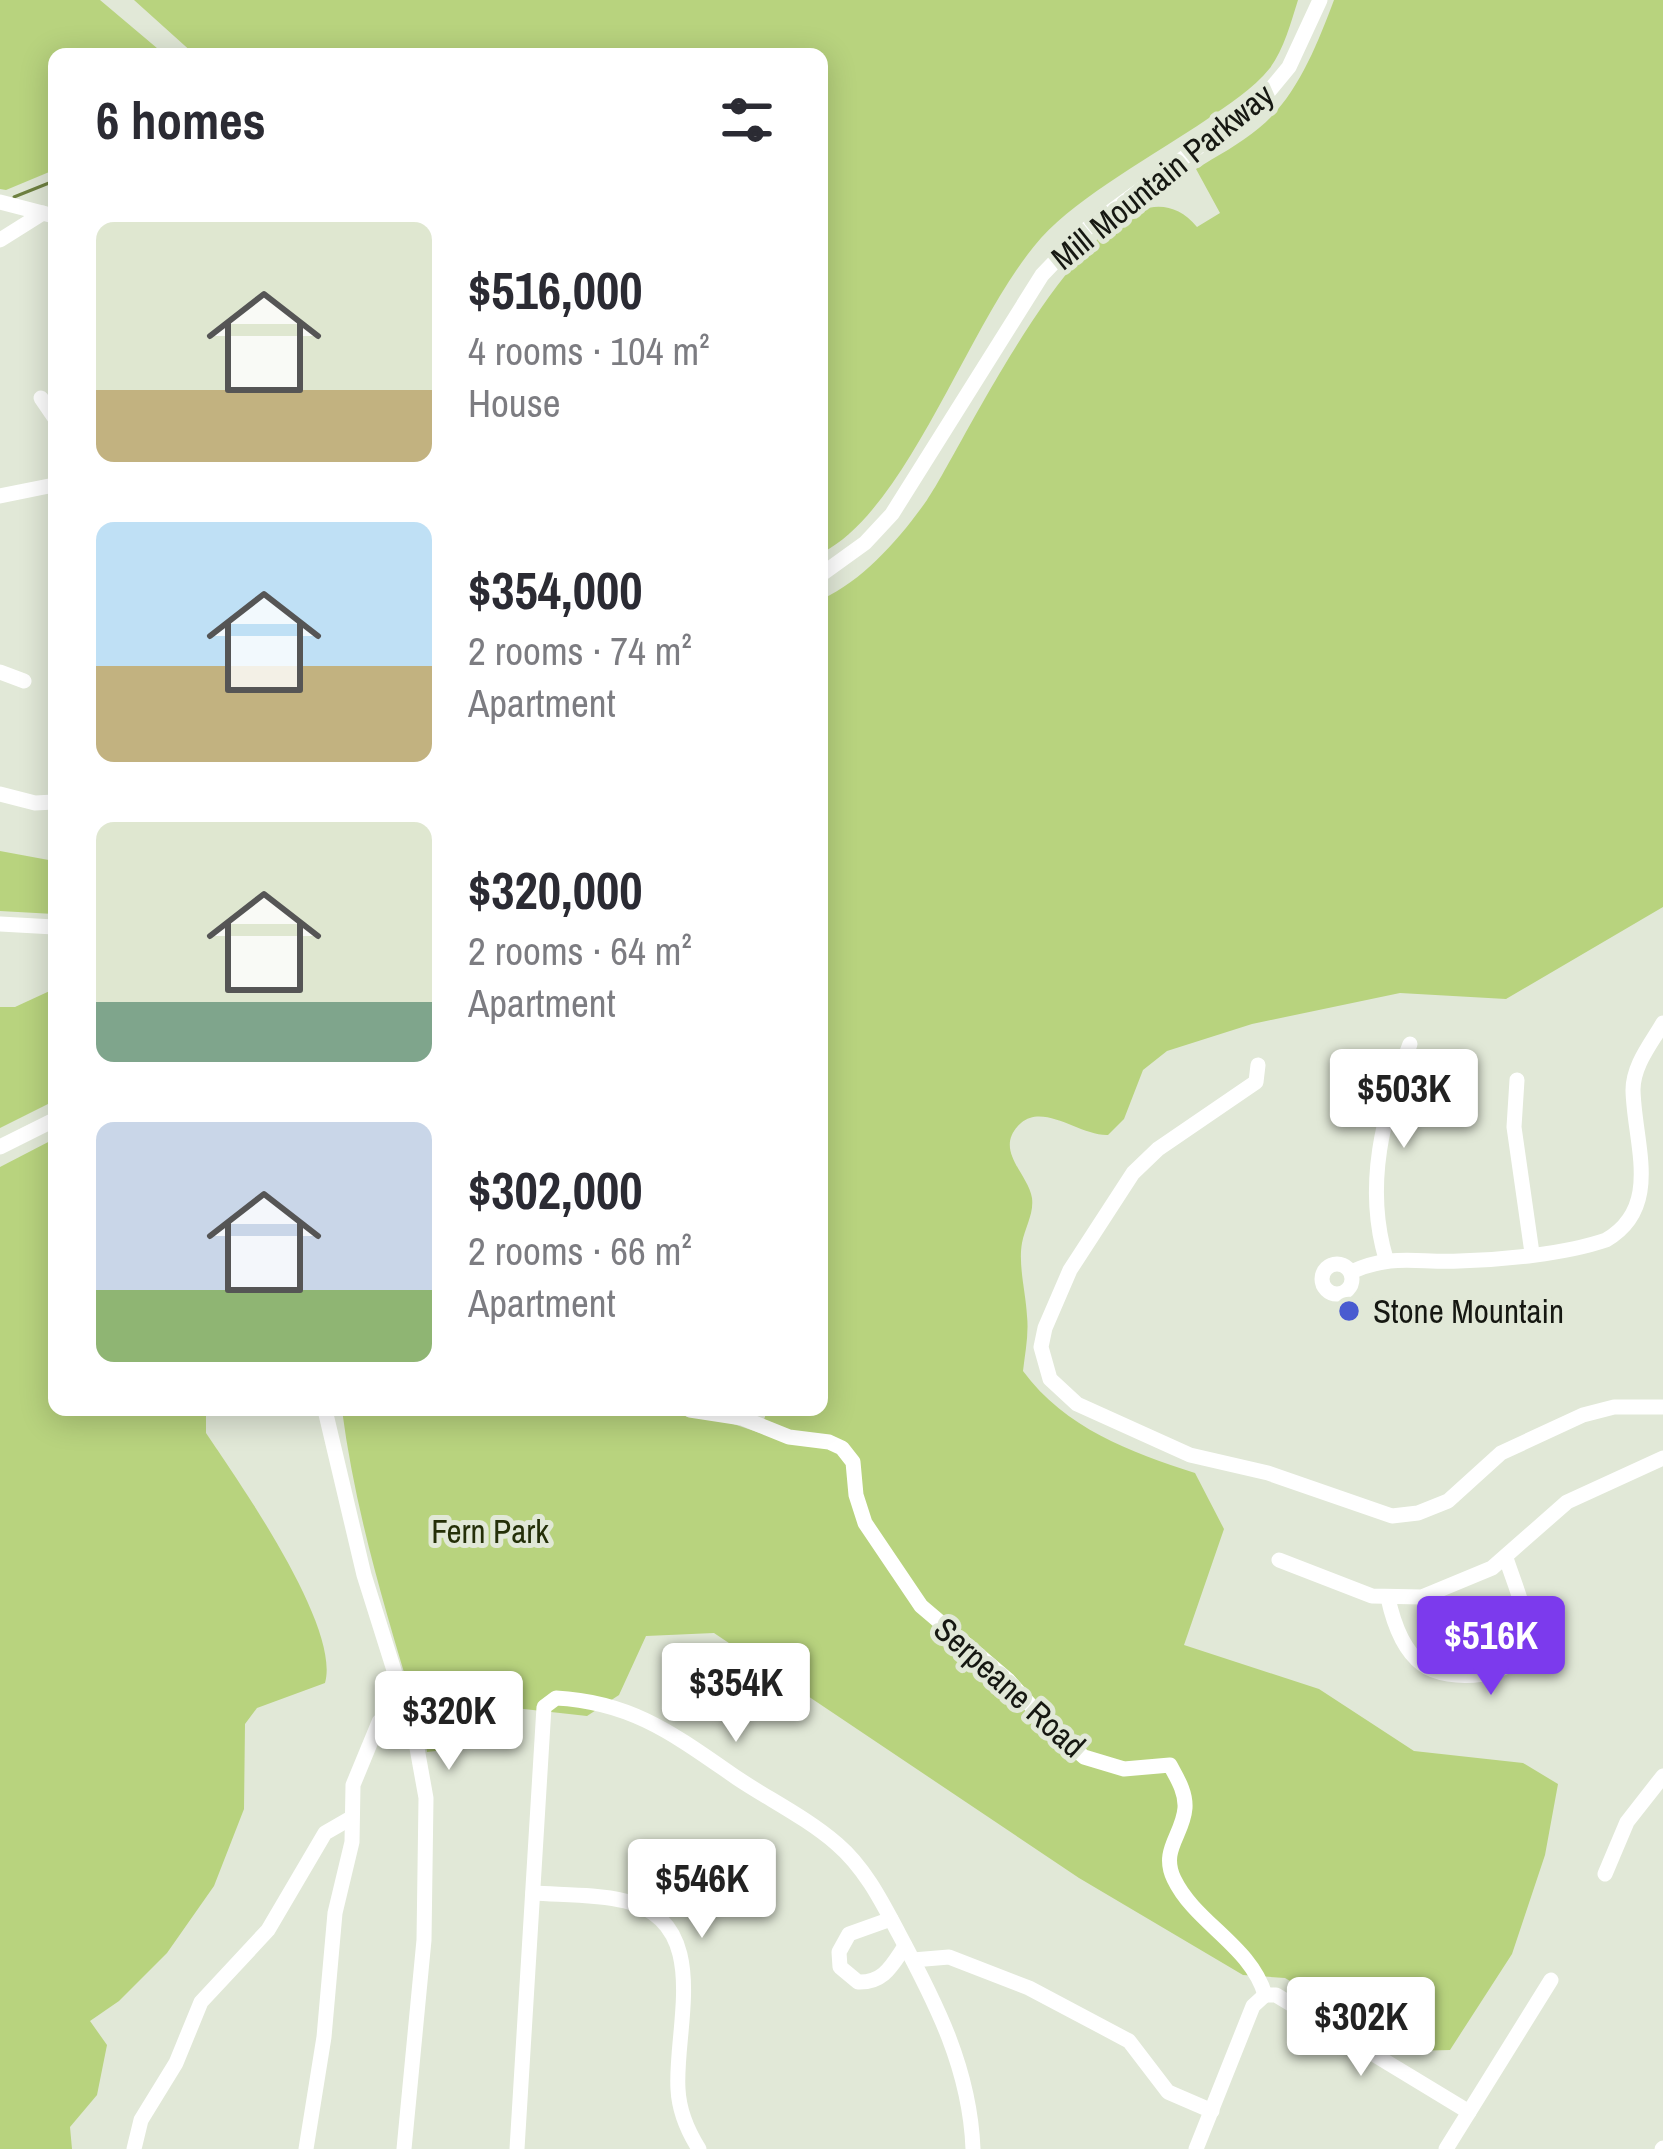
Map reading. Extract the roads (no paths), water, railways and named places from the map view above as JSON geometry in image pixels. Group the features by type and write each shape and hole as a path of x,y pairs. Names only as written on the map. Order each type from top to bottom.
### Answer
{"street":[{"name":"Mill Mountain Parkway","path":"828,570 865,543 892,514 1042,275 1084,230 1260,102 1289,67 1320,0"},
{"path":"0,202 48,215"},
{"path":"0,240 48,215"},
{"path":"41,398 48,408"},
{"path":"0,496 48,486"},
{"path":"0,671 24,681"},
{"path":"0,794 24,802 48,802"},
{"path":"0,924 48,927"},
{"path":"1351,1272 1386,1259 1456,1262 1532,1253 1603,1241 1632,1225 1648,1207 1655,1169 1633,1087 1639,1064 1663,1023"},
{"path":"1386,1259 1374,1198 1377,1156 1410,1044"},
{"path":"1258,1065 1256,1082 1158,1149 1132,1173 1084,1246 1042,1335 1044,1368 1057,1388 1077,1404 1190,1455 1268,1473 1392,1516 1418,1514 1448,1501 1501,1453 1583,1415 1614,1407 1663,1407"},
{"path":"1517,1080 1514,1127 1532,1253"},
{"path":"0,1148 48,1123"},
{"path":"327,1416 364,1574 422,1767 427,1844 424,1940 404,2149"},
{"name":"Serpeane Road","path":"729,1416 789,1437 842,1448 853,1462 865,1522 921,1606 1007,1680 1084,1756 1124,1769 1170,1765 1186,1802 1170,1848 1174,1881 1252,1969 1265,1995"},
{"path":"1279,1560 1354,1590 1388,1598 1422,1597 1446,1590 1506,1558 1568,1502 1663,1458"},
{"path":"1388,1598 1405,1643 1432,1671 1459,1678 1508,1665 1522,1653 1526,1639 1506,1558"},
{"path":"518,2149 544,1706 552,1699 605,1703 651,1721 838,1844 868,1879 890,1918 957,2057 973,2149"},
{"path":"306,2149 324,2037 334,1913 352,1842 358,1767 379,1722 404,1701"},
{"path":"1605,1874 1627,1822 1663,1776"},
{"path":"134,2149 141,2120 176,2062 195,2013 268,1930 325,1833 351,1818"},
{"path":"532,1893 626,1901 652,1914 675,1942 686,1989 679,2103 699,2149"},
{"path":"890,1918 849,1934 838,1952 840,1967 858,1982 883,1976 909,1953 949,1957 1029,1988 1129,2041 1168,2092 1212,2111"},
{"path":"1446,2149 1551,1980"},
{"path":"1196,2149 1253,2006 1265,1995 1276,1995 1469,2112"}],"waterway":[{"path":"14,197 48,183"}],"place":[{"name":"Stone Mountain","path":"1349,1311"}],"park label":[{"name":"Fern Park","path":"490,1531"}]}
